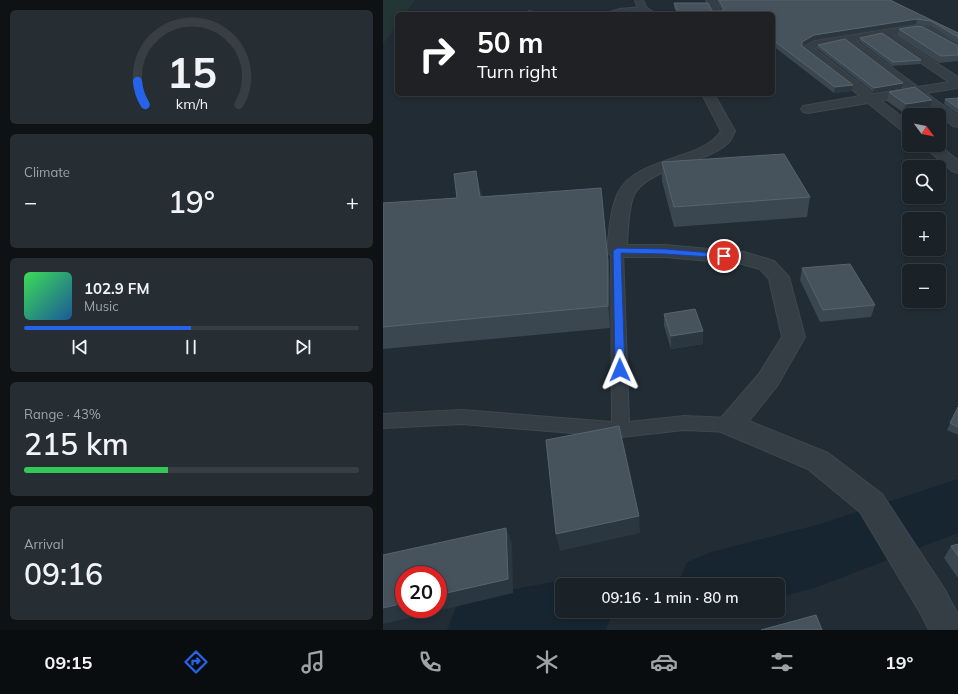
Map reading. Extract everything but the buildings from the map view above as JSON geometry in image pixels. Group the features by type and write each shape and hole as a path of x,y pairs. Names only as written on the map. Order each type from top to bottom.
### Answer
{"street":[{"path":"710,0 716,12"},
{"path":"902,123 807,48 814,44 916,28 925,29 958,49"},
{"path":"883,33 958,83"},
{"path":"847,39 958,123"},
{"path":"808,109 916,92 958,83"},
{"path":"709,96 728,131 726,137 719,144 707,151 654,170 637,181 627,191 618,232 617,251 665,251 744,258 767,265 779,277 794,337 768,380 730,425 818,461 871,503 940,616"},
{"path":"938,152 958,168"}],"lane":[{"path":"615,12 644,8"},
{"path":"617,251 621,430"},
{"path":"383,421 462,417 621,430 684,423 730,425"}],"shaded area":[{"path":"383,0 415,0 406,12 395,12 395,28 383,44"}],"waterway":[{"path":"737,578 817,556 958,506"},
{"path":"482,630 555,616"}],"route":[{"path":"620,370 617,251 665,251 724,256"}]}
